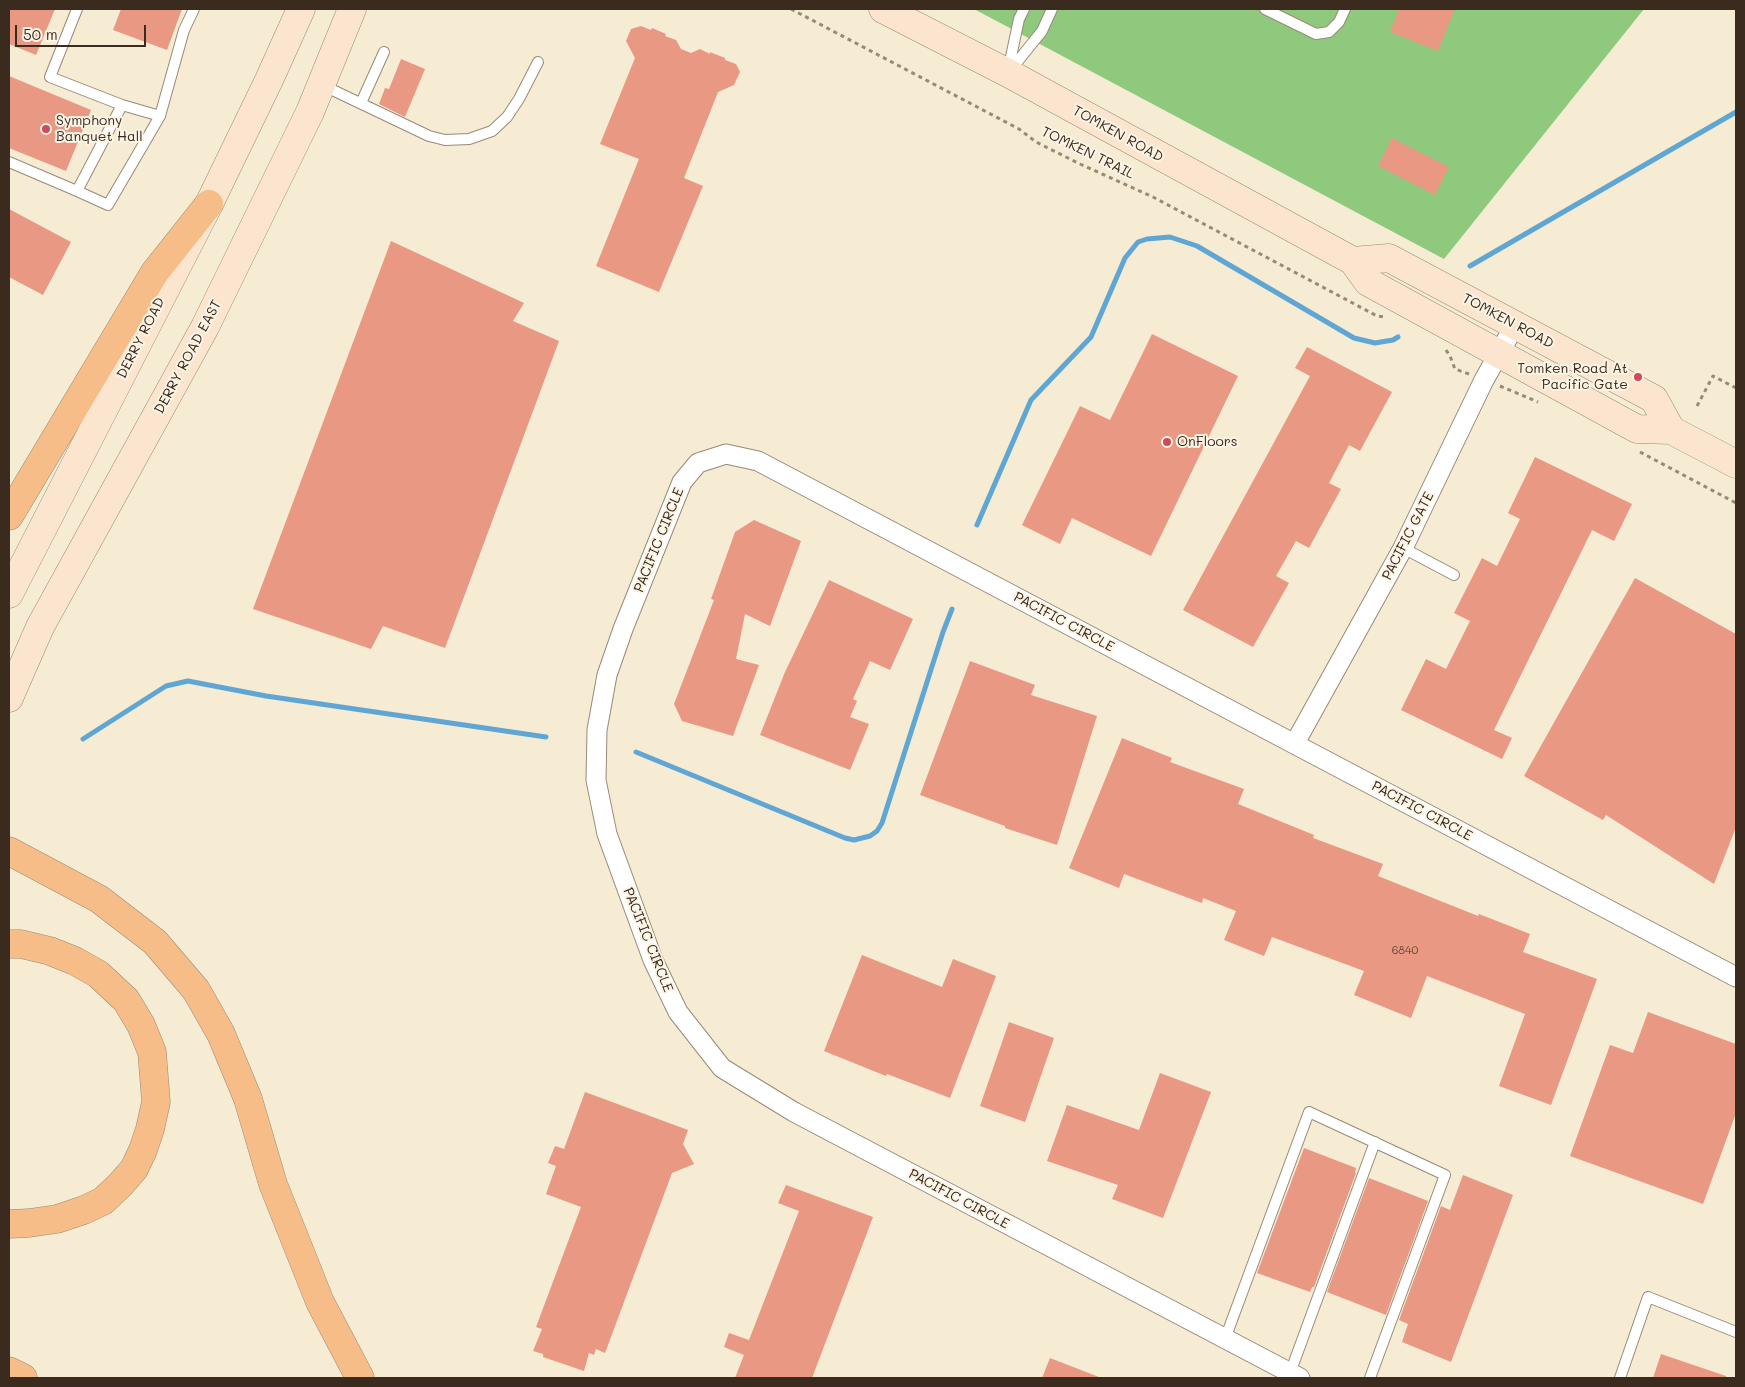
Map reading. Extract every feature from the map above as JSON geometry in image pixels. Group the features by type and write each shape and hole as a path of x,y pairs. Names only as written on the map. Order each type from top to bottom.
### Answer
{"highway":[{"path":"9,516 155,272 209,204"},
{"path":"9,851 99,899 155,942 196,990 222,1034 248,1099 273,1184 320,1302 360,1378"},
{"path":"9,944 21,944 50,951 76,961 98,974 126,1000 142,1025 152,1052 156,1102 150,1129 134,1169 103,1201 84,1210 56,1219 9,1224"},
{"path":"9,1371 23,1378"}],"main road":[{"name":"DERRY ROAD","path":"9,594 209,204 301,9"},
{"name":"DERRY ROAD EAST","path":"9,698 40,627 205,327 310,112 352,9"},
{"name":"TOMKEN ROAD","path":"882,9 1008,73 1353,262 1368,282 1637,429 1671,430 1736,464"},
{"name":"TOMKEN ROAD","path":"1353,262 1389,258 1654,399 1671,430"}],"street":[{"name":"PACIFIC GATE","path":"1295,743 1403,548 1484,380 1515,325"},
{"name":"PACIFIC CIRCLE","path":"1295,1376 794,1112 722,1068 678,1012 654,960 607,834 596,780 597,730 607,675 623,629 682,482 698,463 726,454 758,461 1736,977"}],"lane":[{"path":"77,9 50,77 122,105 160,116"},
{"path":"9,162 108,205 160,116 184,30 194,9"},
{"path":"1008,73 1019,19 1024,9"},
{"path":"1008,73 1042,31 1052,9"},
{"path":"1265,9 1316,34 1329,32 1339,22 1345,9"},
{"path":"361,103 384,52"},
{"path":"321,84 429,136 444,140 469,139 492,131 507,117 538,62"},
{"path":"77,191 122,105"},
{"path":"1403,548 1454,575"},
{"path":"1225,1339 1309,1112 1445,1175 1370,1378"},
{"path":"1295,1376 1376,1142"},
{"path":"1620,1378 1648,1297 1736,1332"}],"path":[{"name":"TOMKEN TRAIL","path":"790,9 1019,129 1036,142 1153,197 1377,316"},
{"path":"1697,406 1714,376 1736,388"}],"green space":[{"path":"974,9 1644,9 1444,259"}],"building":[{"path":"9,9 55,9 36,55 9,44"},
{"path":"121,9 182,9 167,50 113,30"},
{"path":"1399,9 1455,9 1438,51 1390,32"},
{"path":"641,26 666,34 665,36 676,40 681,49 691,53 700,49 725,58 725,60 736,64 740,72 734,85 718,92 684,178 703,186 659,292 596,266 639,159 600,144 635,58 626,41 631,29"},
{"path":"401,59 425,69 405,117 379,104 385,88 389,89"},
{"name":"Symphony Banquet Hall","path":"9,76 91,110 66,171 9,148"},
{"path":"1392,138 1449,167 1435,195 1378,166"},
{"path":"9,209 71,242 43,295 9,277"},
{"path":"391,241 524,303 513,321 559,341 445,648 383,626 371,649 253,609"},
{"path":"1152,334 1238,376 1151,556 1072,518 1060,544 1022,525 1080,406 1110,420"},
{"path":"1307,347 1392,392 1360,451 1349,445 1329,483 1341,489 1309,548 1296,541 1276,576 1289,583 1253,647 1183,610 1310,376 1295,368"},
{"path":"1535,457 1632,504 1614,541 1592,530 1494,730 1512,738 1502,759 1401,710 1426,659 1446,669 1470,621 1454,613 1482,558 1497,566 1520,519 1508,513"},
{"path":"754,520 801,541 770,626 745,614 736,659 759,665 733,736 682,721 674,704 714,600 711,599 735,532"},
{"path":"1635,578 1736,634 1736,827 1714,884 1606,815 1603,820 1524,776"},
{"path":"829,580 913,619 890,670 870,661 853,699 857,701 850,717 869,724 850,770 760,735 785,672"},
{"path":"970,661 1035,685 1031,695 1097,716 1057,845 1005,828 1005,826 920,795"},
{"path":"1122,738 1172,758 1170,762 1244,789 1238,804 1314,835 1313,838 1383,864 1378,876 1478,916 1479,914 1530,934 1523,952 1597,979 1551,1105 1499,1086 1525,1014 1427,976 1411,1018 1354,995 1364,971 1272,937 1264,956 1224,940 1236,911 1203,898 1202,903 1124,874 1119,888 1069,868"},
{"path":"862,955 942,987 953,959 996,976 950,1098 887,1074 886,1076 824,1051"},
{"path":"1648,1012 1736,1044 1736,1113 1703,1204 1570,1156 1610,1045 1633,1053"},
{"path":"1009,1022 1054,1038 1025,1122 980,1106"},
{"path":"1160,1073 1211,1092 1163,1218 1112,1199 1118,1185 1047,1161 1067,1105 1139,1130"},
{"path":"585,1092 688,1130 683,1144 694,1164 672,1173 605,1353 596,1349 594,1355 589,1353 584,1371 543,1357 543,1354 533,1351 542,1329 536,1327 581,1207 546,1194 556,1166 548,1163 555,1146 564,1149"},
{"path":"1304,1148 1356,1168 1356,1173 1314,1287 1312,1287 1310,1292 1257,1273"},
{"path":"1463,1175 1513,1195 1451,1362 1402,1342 1408,1324 1399,1320 1441,1206 1450,1210"},
{"path":"1369,1178 1428,1201 1386,1315 1327,1292"},
{"path":"786,1185 873,1217 812,1378 735,1378 744,1355 724,1347 729,1333 749,1340 799,1211 778,1203"},
{"path":"1661,1354 1726,1376 1726,1378 1653,1378"},
{"path":"1050,1358 1099,1377 1099,1378 1042,1378"}],"waterway":[{"path":"1470,266 1736,112"},
{"path":"977,525 1031,400 1091,337 1125,258 1138,242 1147,239 1170,237 1197,246 1354,338 1375,343 1393,340 1398,337"},
{"path":"636,752 845,838 854,840 870,836 877,831 882,823 952,609"},
{"path":"83,739 166,686 188,681 266,696 546,737"}],"place":[{"name":"Symphony Banquet Hall","path":"46,129"},
{"name":"Tomken Road At Pacific Gate","path":"1638,377"},
{"name":"OnFloors","path":"1167,442"}]}
